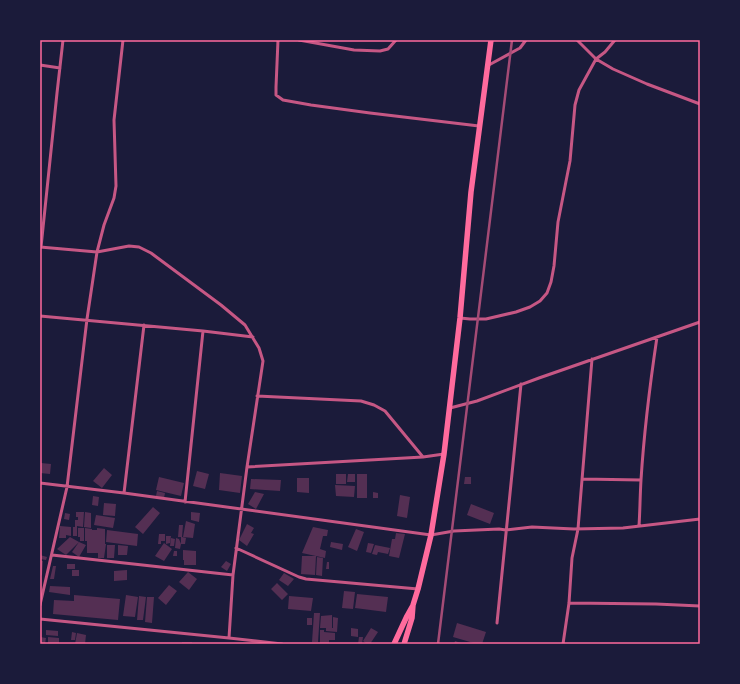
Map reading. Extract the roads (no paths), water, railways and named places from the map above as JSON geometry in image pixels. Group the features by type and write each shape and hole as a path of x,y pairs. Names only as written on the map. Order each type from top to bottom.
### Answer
{"highway":[{"path":"394,644 413,605 431,535 450,408 460,318 471,192 491,40"},
{"path":"404,644 412,618 413,605"}],"street":[{"path":"63,40 40,247 97,252 129,246 138,247 151,253 245,325 259,348 263,361 246,467 236,548 229,638"},
{"path":"40,605 67,487 87,319 97,252 114,198 116,186 114,120 124,40"},
{"path":"278,40 276,95 283,100 364,112 479,126"},
{"path":"299,40 354,50 380,51 388,49 396,40"},
{"path":"487,66 520,48 526,40"},
{"path":"577,40 596,59 613,69 647,84 700,104"},
{"path":"460,318 486,319 516,312 540,301 547,293 554,266 558,222 570,161 574,105 579,90 596,59 605,52 615,40"},
{"path":"40,65 60,68"},
{"path":"40,316 203,330 253,337"},
{"path":"450,408 477,401 521,384 700,322"},
{"path":"124,493 144,325"},
{"path":"185,502 203,330"},
{"path":"639,526 641,480 648,402 657,337"},
{"path":"563,644 569,603 572,558 578,529 592,360"},
{"path":"496,622 521,384"},
{"path":"257,396 361,401 374,404 385,411 423,457"},
{"path":"246,467 423,457 444,454"},
{"path":"582,478 641,480"},
{"path":"40,483 431,535 454,531 506,530 532,527 609,529 700,519"},
{"path":"236,548 306,579 418,589"},
{"path":"52,555 233,575"},
{"path":"569,603 700,606"},
{"path":"40,619 282,644"}],"railway":[{"path":"438,644 512,40"}]}
